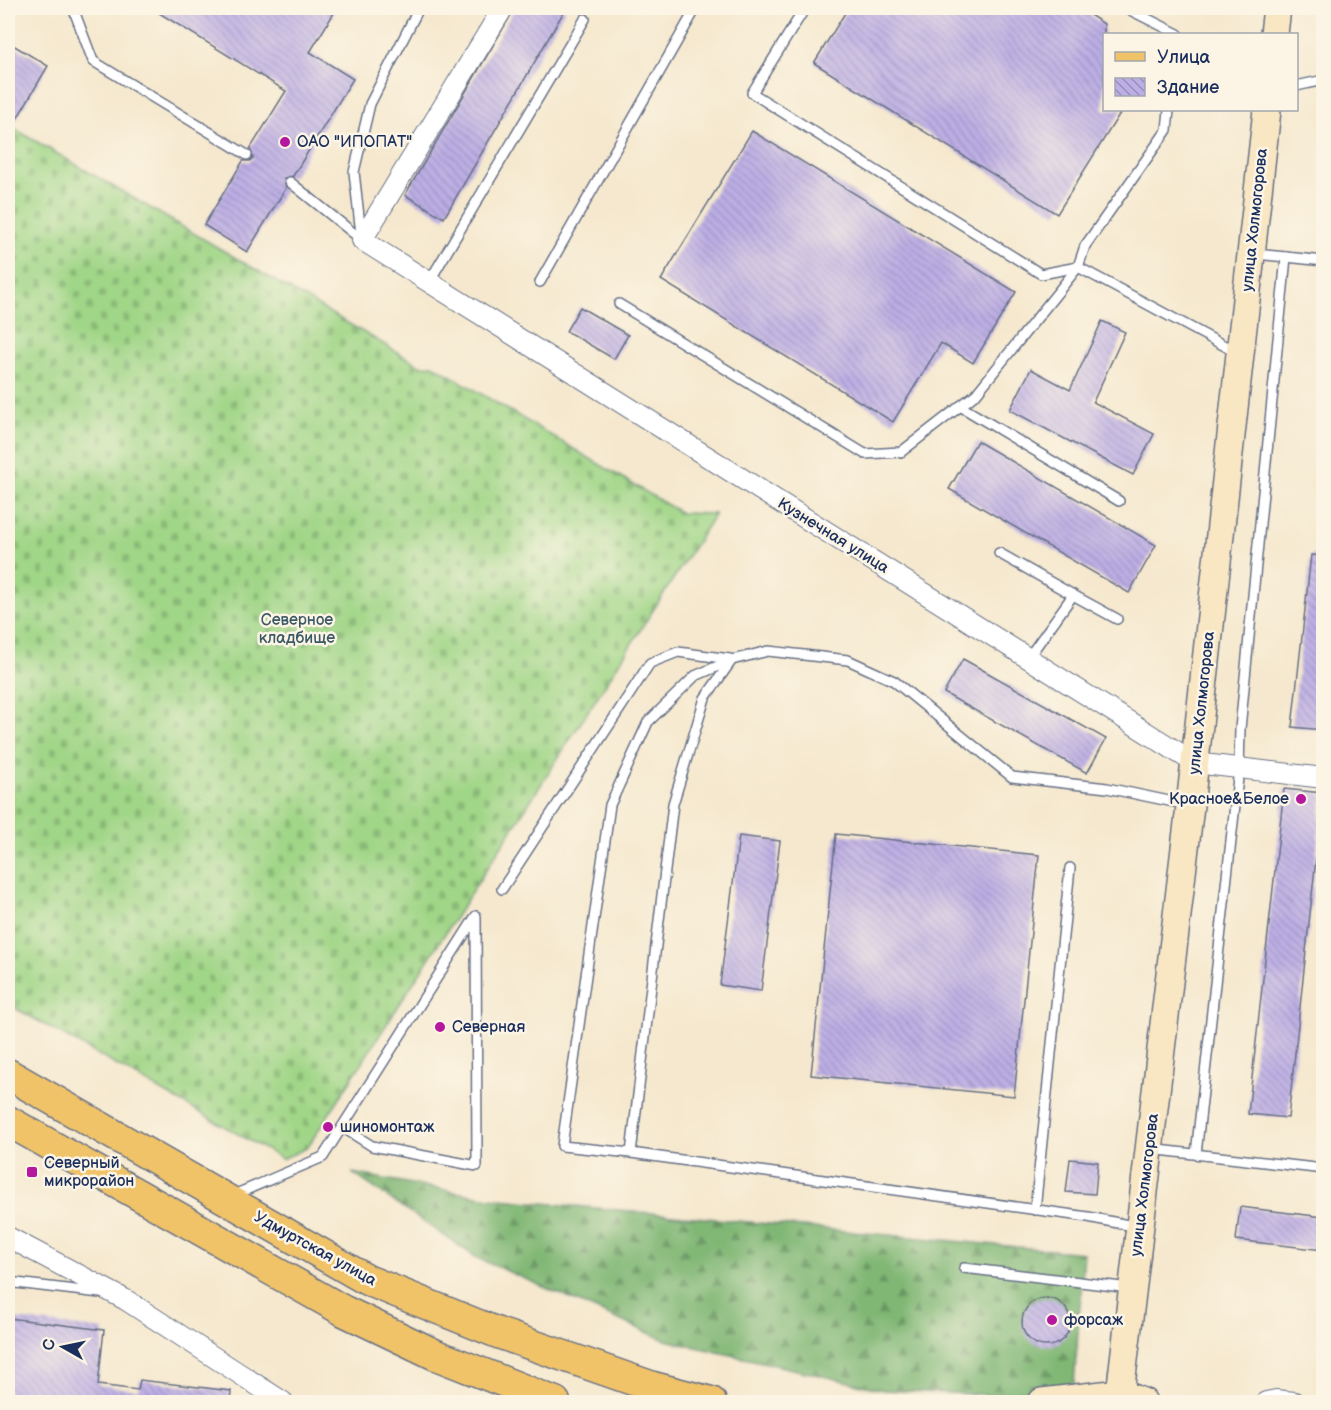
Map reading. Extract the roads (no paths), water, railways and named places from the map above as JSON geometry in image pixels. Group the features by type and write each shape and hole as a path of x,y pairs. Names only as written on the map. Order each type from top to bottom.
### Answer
{"main road":[{"name":"Удмуртская улица","path":"8,1074 367,1280 498,1333 653,1387 711,1402"},
{"path":"8,1121 344,1311 435,1355 555,1402"}],"street":[{"path":"362,240 503,8"},
{"path":"1274,33 1277,8"},
{"name":"улица Холмогорова","path":"1127,1400 1132,1288 1195,763 1267,111"},
{"name":"Кузнечная улица","path":"362,240 1195,763 1323,778"},
{"path":"8,1237 115,1294 283,1402"},
{"path":"1042,1402 1127,1400"},
{"path":"1266,1402 1276,1400 1294,1402"}],"lane":[{"path":"73,8 93,61 247,155"},
{"path":"362,240 354,172 370,104 420,8"},
{"path":"540,282 696,8"},
{"path":"805,8 752,93 1041,274 1078,267 1240,354"},
{"path":"1126,8 1176,33"},
{"path":"429,282 585,20"},
{"path":"1298,86 1323,80"},
{"path":"619,304 864,454 901,452 976,394 1078,267 1085,246 1167,130 1169,111"},
{"path":"290,182 362,240"},
{"path":"1251,254 1323,261"},
{"path":"1196,1154 1239,769 1242,705 1286,256"},
{"path":"960,406 1119,501"},
{"path":"999,553 1117,619"},
{"path":"1028,658 1073,595"},
{"path":"1140,1227 631,1153 562,1146 610,805 648,722 695,676 732,660 768,651 848,660 894,681 1012,777 1107,788 1190,806"},
{"path":"502,889 650,663 678,652 732,660"},
{"path":"631,1153 673,804 705,698 732,660"},
{"path":"1035,1210 1070,868"},
{"path":"226,1199 323,1157 342,1127 476,916 477,1166 372,1146 342,1127"},
{"path":"1149,1149 1323,1169"},
{"path":"964,1268 1132,1288"},
{"path":"8,1282 115,1294"}],"place":[{"name":"ОАО \"ИПОПАТ\"","path":"285,142"},
{"name":"Красное&Белое","path":"1301,799"},
{"name":"Северная","path":"440,1027"},
{"name":"шиномонтаж","path":"328,1127"},
{"name":"Северный микрорайон","path":"32,1172"},
{"name":"форсаж","path":"1052,1320"}],"park label":[{"name":"Северное кладбище","path":"297,629"}]}
